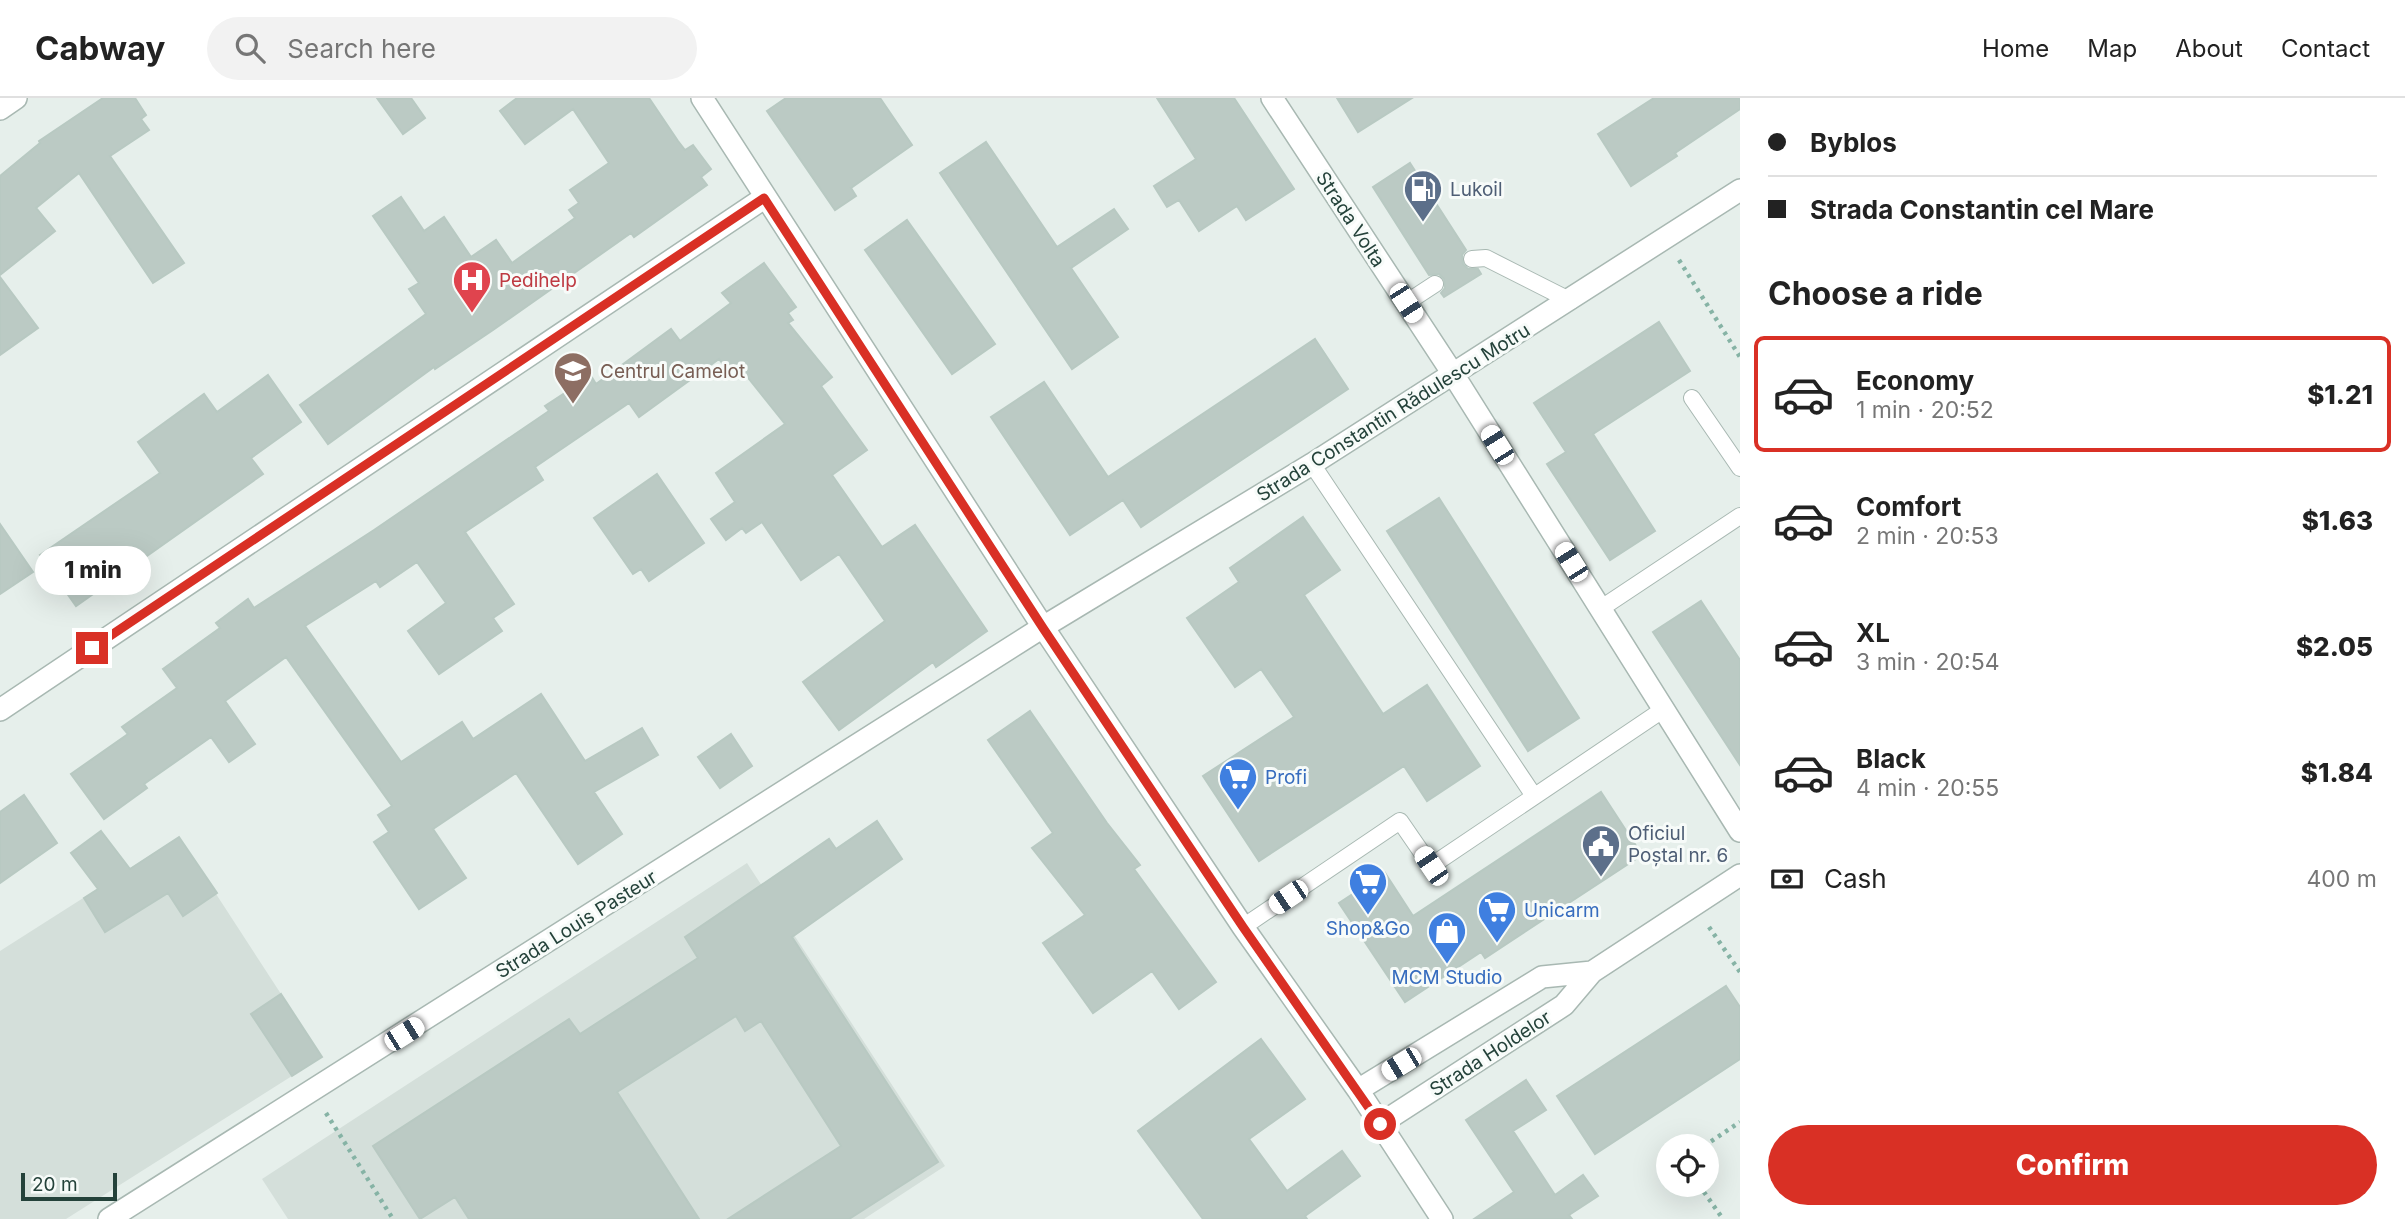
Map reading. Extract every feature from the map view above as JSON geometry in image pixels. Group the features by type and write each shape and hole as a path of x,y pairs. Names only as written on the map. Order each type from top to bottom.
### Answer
{"street":[{"path":"0,109 16,98"},
{"path":"702,98 1043,628 1243,927 1358,1090 1442,1219"},
{"name":"Strada Volta","path":"1272,98 1453,374 1740,831"},
{"name":"Strada Constantin Rădulescu Motru","path":"1043,628 1312,464 1571,301 1740,190"},
{"path":"0,710 764,198"},
{"name":"Strada Louis Pasteur","path":"109,1219 1043,628"},
{"name":"Strada Holdelor","path":"1380,1124 1564,1005 1592,972 1740,875"},
{"name":"Strada Holdelor","path":"1358,1090 1542,977 1592,972"}],"lane":[{"path":"1472,259 1486,258 1571,301"},
{"path":"1406,303 1435,284"},
{"path":"1692,398 1740,468"},
{"path":"1312,464 1534,796"},
{"path":"1600,609 1740,516"},
{"path":"1243,927 1400,821 1431,866 1664,709"}],"path":[{"path":"1665,238 1740,357"},
{"path":"1694,906 1740,972"},
{"path":"313,1092 393,1219"},
{"path":"1719,1136 1740,1122"},
{"path":"1707,1197 1723,1219"}],"shaded area":[{"path":"179,837 322,1057 66,1219 0,1219 0,951"},
{"path":"747,863 945,1166 864,1219 288,1219 262,1179"}],"building":[{"path":"103,98 135,98 146,115 141,119 149,130 110,156 184,263 153,283 79,173 36,208 55,231 0,275 0,176 40,143 39,141"},
{"path":"377,98 411,98 425,118 403,134"},
{"path":"517,98 649,98 685,150 693,145 711,169 701,177 707,185 634,237 631,233 493,330 435,369 434,367 328,444 300,405 426,314 409,289 419,283 373,216 401,197 424,231 444,217 471,257 496,240 512,263 575,218 569,210 579,203 570,190 609,163 573,109 525,144 500,111"},
{"path":"786,98 880,98 912,145 851,188 856,196 835,210 767,111"},
{"path":"1157,98 1234,98 1294,189 1246,220 1237,206 1199,231 1179,200 1167,207 1154,186 1196,159"},
{"path":"1337,98 1412,98 1358,132"},
{"path":"1654,98 1740,98 1740,109 1631,186 1598,134"},
{"path":"986,142 1057,247 1114,209 1128,229 1071,268 1118,337 1072,369 940,173"},
{"name":"Lukoil","path":"1410,163 1466,250 1462,255 1463,264 1468,269 1478,269 1481,274 1444,297 1441,293 1445,288 1444,279 1439,274 1429,275 1373,187"},
{"path":"907,220 995,344 952,374 865,250"},
{"path":"764,263 796,307 788,313 793,320 788,323 832,377 821,386 867,450 832,475 882,547 915,525 987,631 936,667 933,662 839,730 803,682 885,621 839,554 801,580 762,522 746,533 742,528 726,540 711,519 735,502 716,473 785,424 741,369 732,376 719,359 639,417 629,403 535,467 543,480 465,532 514,604 493,618 502,631 439,674 408,631 446,603 417,562 380,587 376,581 305,626 401,762 462,722 473,739 541,694 585,761 642,728 658,755 594,792 622,834 578,864 516,773 433,829 466,878 419,909 374,842 389,832 378,815 392,806 286,657 225,701 255,744 229,762 211,737 144,784 147,788 104,819 71,774 128,734 122,727 177,688 163,669 220,628 216,623 248,599 254,608 374,530 549,411 545,406 591,376 596,384 671,329 680,341 731,303 722,293"},
{"path":"0,277 38,328 0,355"},
{"path":"1659,322 1690,371 1593,434 1655,531 1610,560 1547,464 1566,452 1534,403"},
{"path":"1315,339 1348,389 1141,527 1123,500 1070,535 991,417 1044,382 1108,477"},
{"path":"268,375 301,422 251,458 263,474 76,606 40,555 160,473 138,442 204,394 217,412"},
{"path":"657,474 704,543 649,581 641,569 633,574 594,518"},
{"path":"1439,498 1579,718 1528,751 1387,531"},
{"path":"1303,517 1340,570 1304,595 1383,714 1427,685 1480,766 1427,801 1404,766 1259,861 1203,776 1294,717 1261,669 1235,687 1187,618 1239,582 1230,568"},
{"path":"0,524 33,572 0,594"},
{"path":"1701,601 1740,660 1740,765 1653,632"},
{"path":"1030,711 1107,823 1140,865 1134,869 1216,982 1179,1009 1152,971 1093,1013 1043,943 1085,915 1032,848 1053,833 988,740"},
{"path":"731,734 752,766 720,788 698,757"},
{"path":"1601,792 1642,855 1485,958 1481,952 1405,1002 1339,903 1385,873 1413,916"},
{"path":"24,795 57,843 0,883 0,812"},
{"path":"877,821 902,859 792,937 938,1162 849,1219 728,1219 841,1146 761,1021 745,1031 736,1016 617,1092 699,1219 469,1219 455,1197 420,1219 373,1146 569,1019 580,1034 698,958 685,937 829,839 836,849"},
{"path":"101,831 130,869 179,837 217,893 183,916 168,893 105,932 84,898 98,889 71,853"},
{"path":"1726,986 1740,1007 1740,1059 1595,1154 1557,1096"},
{"path":"281,994 322,1057 292,1076 251,1014"},
{"path":"1261,1039 1305,1099 1249,1139 1287,1191 1342,1151 1360,1176 1305,1216 1307,1219 1203,1219 1138,1131"},
{"path":"1526,1080 1546,1110 1513,1131 1555,1195 1583,1175 1598,1196 1569,1215 1572,1219 1474,1219 1514,1192 1466,1120"}],"place":[{"name":"Lukoil","path":"1423,223"},
{"name":"Pedihelp","path":"472,314"},
{"name":"Centrul Camelot","path":"573,405"},
{"name":"Profi","path":"1238,811"},
{"name":"Oficiul Poștal nr. 6","path":"1601,878"},
{"name":"Shop&Go","path":"1368,916"},
{"name":"Unicarm","path":"1497,944"},
{"name":"MCM Studio","path":"1447,965"}],"route":[{"path":"92,648 764,198 1043,628 1243,927 1380,1124"}]}
